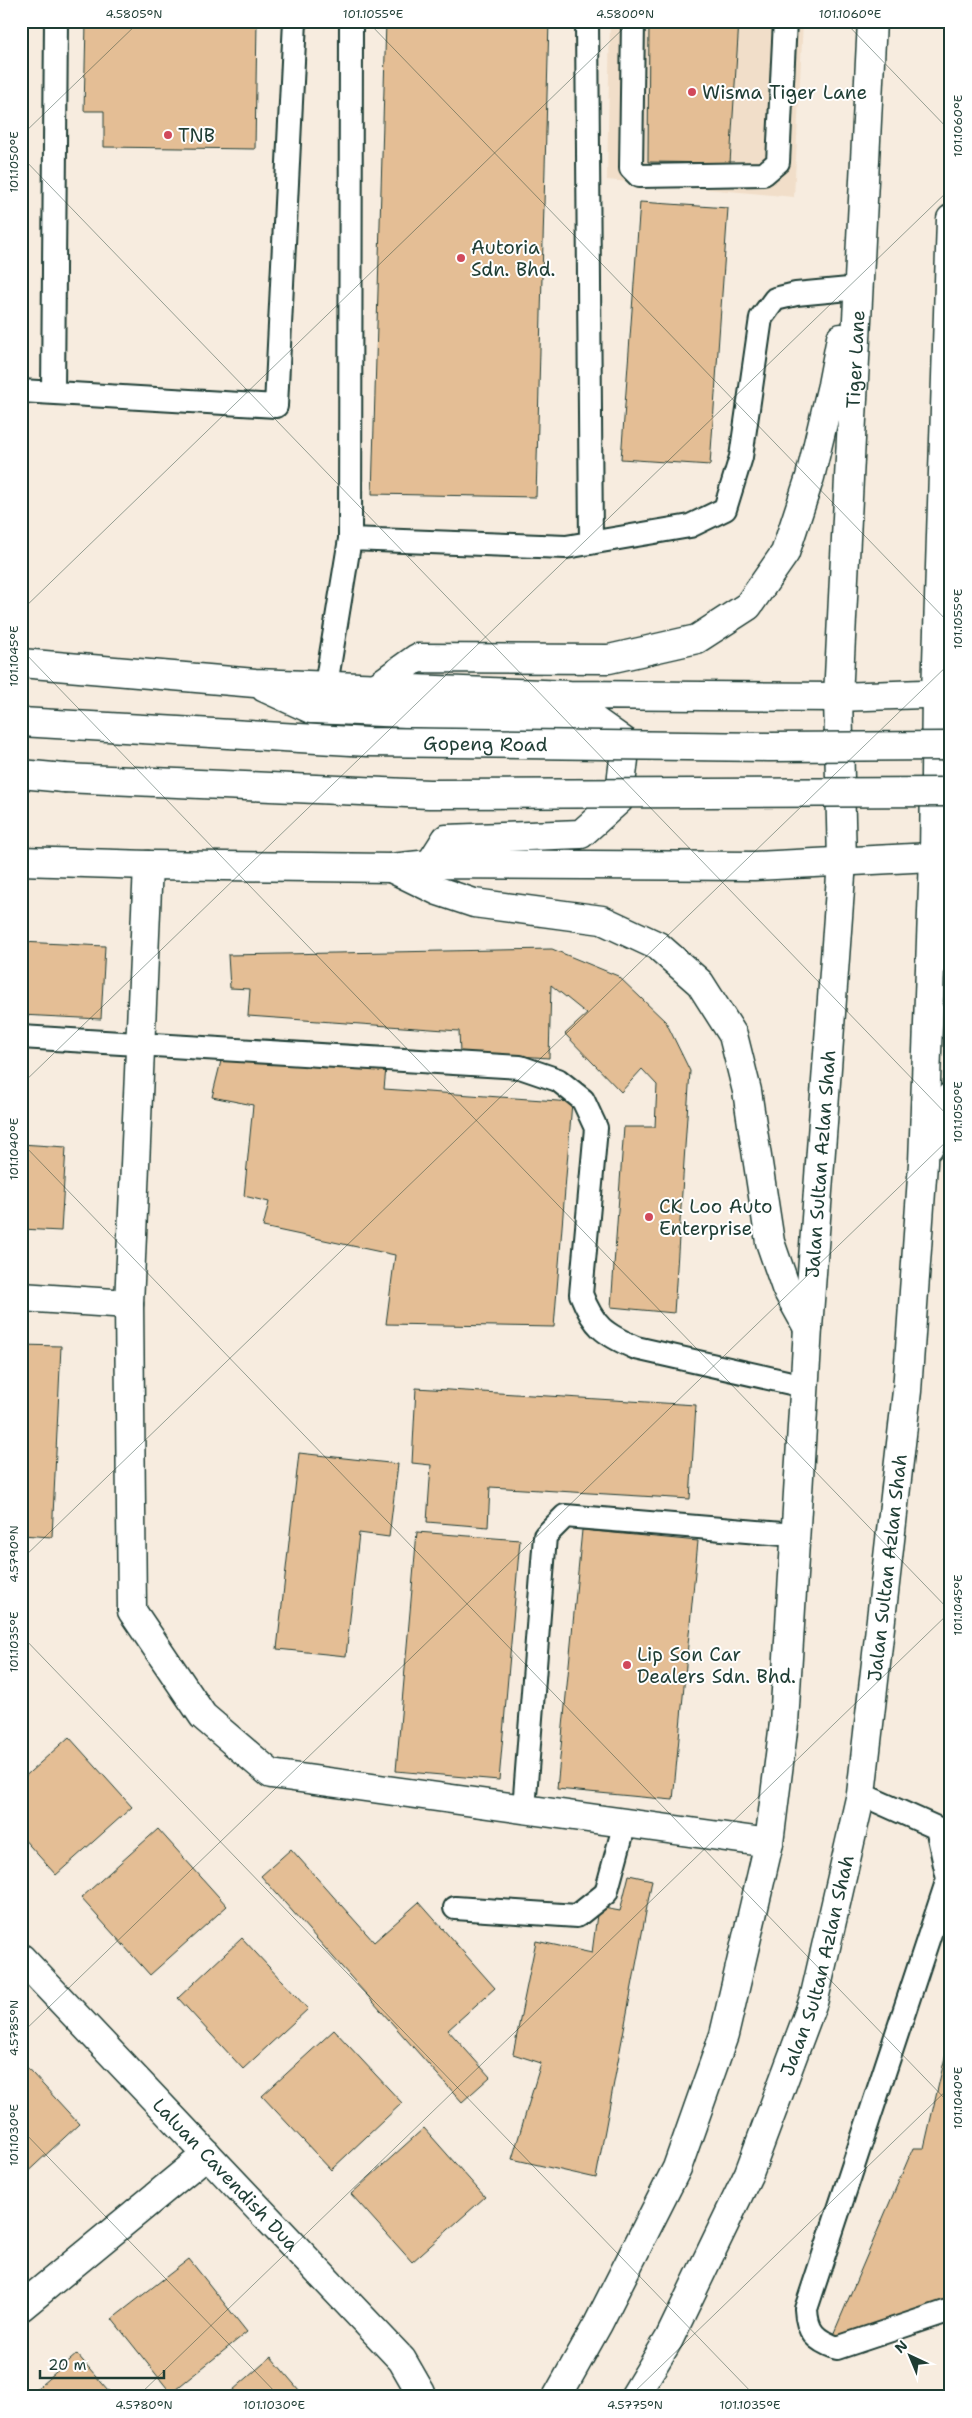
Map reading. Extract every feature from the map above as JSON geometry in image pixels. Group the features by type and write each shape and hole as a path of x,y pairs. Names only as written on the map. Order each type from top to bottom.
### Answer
{"main road":[{"name":"Tiger Lane","path":"838,697 860,226 872,21"},
{"path":"21,663 255,683 378,686 570,695 838,697 943,693 951,219"},
{"path":"378,686 417,658 609,659 697,639 748,606 785,554 810,477 832,385 860,226"},
{"path":"255,683 312,709 595,721 626,744 619,800 581,834 446,839 430,864"},
{"name":"Jalan Sultan Azlan Shah","path":"634,2397 669,2339 749,2173 811,2008 861,1794 907,1391 942,856 943,693"},
{"name":"Jalan Sultan Azlan Shah","path":"557,2397 598,2324 677,2168 724,2036 768,1843 784,1722 804,1386 842,862 838,697"},
{"name":"Gopeng Road","path":"21,722 368,742 760,747 951,746"},
{"path":"21,774 64,778 429,794 951,792"},
{"path":"21,780 64,778"},
{"path":"21,861 148,865 391,868 430,864 754,866 942,856"},
{"path":"148,865 129,1304 132,1611 203,1716 271,1774 768,1843"},
{"path":"391,868 438,891 474,903 602,920 658,946 700,983 733,1035 747,1091 770,1242 786,1288 808,1328"},
{"path":"923,1163 951,1096"},
{"path":"21,1297 129,1304"},
{"name":"Laluan Cavendish Dua","path":"21,1958 402,2360 421,2393 421,2397"},
{"path":"21,2307 207,2154"}],"lane":[{"path":"53,394 56,21"},
{"path":"21,391 276,406 295,21"},
{"path":"326,685 350,539 351,21"},
{"path":"587,21 591,543"},
{"path":"633,21 631,168 640,176 764,174 778,162 785,21"},
{"path":"350,539 566,547 690,526 726,508 741,458 761,318 776,299 796,294 849,289"},
{"path":"21,1037 520,1067 558,1080 583,1100 596,1128 581,1294 590,1316 610,1336 636,1348 804,1386"},
{"path":"524,1809 545,1536 565,1516 795,1534"},
{"path":"861,1794 944,1823 950,1880 806,2309 807,2325 816,2337 837,2348 951,2310"},
{"path":"455,1908 577,1916 606,1893 625,1823"}],"shaded area":[{"name":"Wisma Tiger Lane","path":"610,21 803,21 794,197 607,180"}],"building":[{"path":"107,21 257,21 255,149 104,147 104,111 84,111 86,23 107,23"},
{"name":"Autoria Sdn. Bhd.","path":"386,21 549,21 536,497 372,494"},
{"name":"Wisma Tiger Lane","path":"649,21 739,21 730,163 648,162"},
{"path":"640,202 728,208 710,465 621,459"},
{"path":"21,942 105,946 101,1019 21,1015"},
{"name":"CK Loo Auto Enterprise","path":"552,949 618,976 666,1022 690,1071 674,1313 611,1307 624,1127 655,1127 657,1085 642,1069 621,1092 565,1034 587,1014 551,985 549,1058 460,1052 459,1031 248,1016 250,989 230,988 228,955"},
{"path":"221,1061 386,1068 384,1089 572,1102 554,1327 386,1324 395,1255 263,1227 269,1202 244,1196 253,1105 212,1097"},
{"path":"21,1144 66,1147 61,1231 21,1229"},
{"path":"21,1345 61,1346 52,1537 21,1535"},
{"path":"416,1388 696,1405 690,1499 490,1487 488,1527 427,1522 431,1465 412,1463"},
{"path":"299,1453 398,1464 389,1537 359,1533 346,1656 277,1649"},
{"name":"Lip Son Car Dealers Sdn. Bhd.","path":"582,1530 698,1541 673,1800 557,1789"},
{"path":"417,1532 520,1540 499,1780 396,1771"},
{"path":"69,1737 132,1807 56,1875 21,1836 21,1780"},
{"path":"158,1829 227,1906 150,1975 81,1898"},
{"path":"291,1849 374,1942 419,1902 495,1988 448,2030 490,2077 462,2102 261,1876"},
{"path":"629,1875 652,1880 596,2178 512,2159 541,2063 513,2054 536,1941 592,1953 598,1907 620,1911"},
{"path":"242,1938 308,2009 243,2069 178,1998"},
{"path":"334,2030 402,2103 331,2170 262,2096"},
{"path":"951,2031 951,2303 830,2342 913,2148 924,2148"},
{"path":"21,2061 79,2124 21,2178"},
{"path":"424,2128 485,2197 412,2262 351,2194"},
{"path":"189,2259 247,2332 171,2393 112,2319"},
{"path":"77,2354 114,2397 27,2397"},
{"path":"271,2357 305,2397 225,2397"}],"place":[{"name":"Wisma Tiger Lane","path":"692,92"},
{"name":"TNB","path":"168,135"},
{"name":"Autoria Sdn. Bhd.","path":"461,258"},
{"name":"CK Loo Auto Enterprise","path":"649,1217"},
{"name":"Lip Son Car Dealers Sdn. Bhd.","path":"627,1665"}]}
